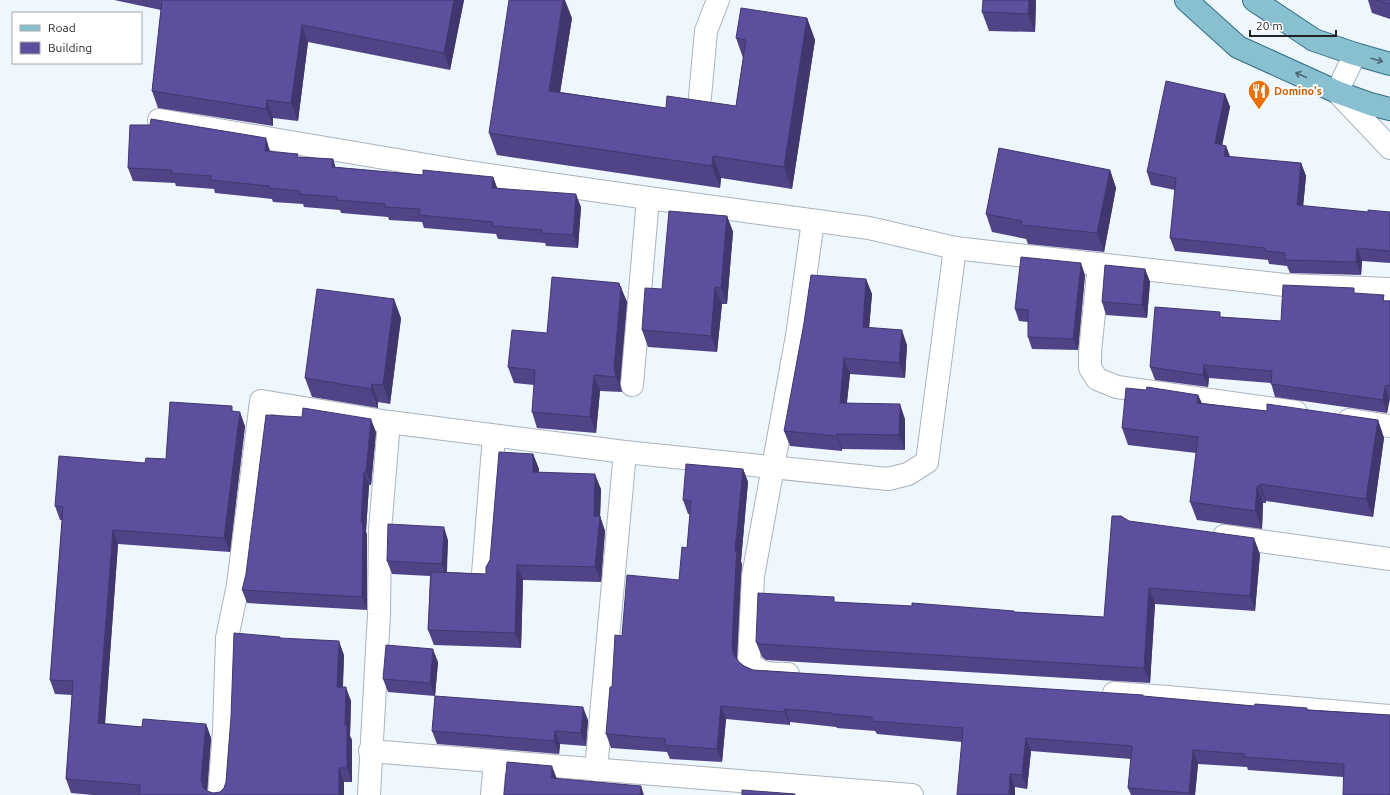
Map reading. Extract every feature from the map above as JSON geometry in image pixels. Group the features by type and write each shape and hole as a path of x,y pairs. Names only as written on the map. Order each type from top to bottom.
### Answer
{"main road":[{"path":"1186,0 1238,47 1338,92 1370,104 1390,109"},
{"path":"1254,0 1314,40 1390,64"}],"street":[{"path":"700,97 706,31 718,0"},
{"path":"1355,54 1338,92 1390,148"},
{"path":"159,120 468,172 869,228 955,248 1285,285 1390,289"},
{"path":"632,385 648,198"},
{"path":"810,675 763,672 754,668 750,661 753,576 797,336 813,221"},
{"path":"219,795 224,730 227,638 238,585 261,400 389,422 494,436 624,452 773,466 888,479 908,474 927,462 955,248"},
{"path":"1099,264 1090,352 1090,368 1097,379 1117,387 1390,426"},
{"path":"369,795 370,751 379,614 380,530 389,422"},
{"path":"483,574 494,436"},
{"path":"596,770 624,452"},
{"path":"1205,534 1390,559"},
{"path":"1096,692 1390,716"},
{"path":"370,751 596,770 720,787 902,794"},
{"path":"492,795 495,762"}],"building":[{"path":"162,0 454,0 444,53 302,25 291,103 267,100 266,109 152,91"},
{"path":"509,0 563,0 549,91 666,108 667,96 736,106 746,40 736,38 741,8 807,18 784,167 713,156 712,166 489,133"},
{"path":"983,0 1029,0 1028,14 982,12"},
{"path":"1375,0 1390,0 1390,4"},
{"path":"1166,81 1225,94 1215,143 1226,146 1224,156 1301,163 1297,205 1368,212 1368,210 1390,212 1390,251 1357,248 1356,262 1285,260 1285,253 1265,251 1265,248 1170,238 1176,178 1147,172"},
{"path":"151,119 266,138 265,151 298,154 297,157 333,159 332,167 423,175 423,170 493,177 492,188 576,194 573,235 541,233 542,230 493,226 493,222 419,215 420,209 384,207 385,204 337,200 337,197 299,194 300,191 269,188 269,186 210,180 211,176 171,173 172,170 128,168 130,125 150,125"},
{"path":"999,148 1110,170 1097,233 1021,225 1022,221 986,214"},
{"path":"669,211 727,216 721,288 715,287 711,336 642,330 645,288 662,289"},
{"path":"1021,257 1081,263 1073,339 1028,337 1028,310 1015,309"},
{"path":"1105,265 1145,269 1142,305 1102,302"},
{"path":"811,275 866,279 863,327 902,330 899,363 844,358 840,403 900,404 899,435 837,434 837,436 784,431 804,323"},
{"path":"552,277 619,283 619,286 621,287 614,368 616,377 594,375 590,417 532,412 535,370 508,367 512,330 547,333"},
{"path":"1283,285 1354,288 1354,293 1384,295 1383,301 1390,301 1390,386 1385,386 1383,400 1271,384 1272,371 1204,365 1203,375 1150,367 1155,307 1220,312 1220,317 1281,321"},
{"path":"317,289 394,299 383,385 372,384 371,389 305,378"},
{"path":"1147,387 1198,395 1197,403 1267,411 1267,404 1378,420 1366,499 1260,484 1257,486 1255,511 1190,502 1198,437 1122,428 1126,388 1146,390"},
{"path":"170,402 232,406 232,411 240,412 224,538 113,530 98,723 142,727 143,719 206,724 201,780 203,787 207,791 213,793 220,792 224,788 226,782 231,717 234,633 280,638 339,641 337,687 346,687 345,725 347,725 347,768 339,768 339,795 139,795 140,785 66,779 73,681 50,680 63,507 55,506 59,456 145,463 146,458 166,459"},
{"path":"303,408 371,419 366,472 364,472 361,522 363,523 362,597 242,590 246,574 266,415 302,417"},
{"path":"499,452 533,454 533,472 595,474 594,516 600,516 595,567 517,565 515,633 428,630 431,572 486,574 486,567 490,560"},
{"path":"686,464 743,469 735,551 737,551 732,647 734,655 744,666 753,670 1143,695 1254,706 1255,704 1307,708 1307,710 1390,715 1390,795 1343,795 1344,764 1244,757 1244,754 1193,750 1189,793 1128,788 1132,746 1026,738 1022,775 1010,774 1009,795 957,795 963,728 872,721 872,717 785,709 785,712 721,706 717,749 665,745 665,739 606,734 610,687 612,687 615,635 622,636 627,575 679,580 682,547 687,548 691,501 683,500"},
{"path":"1112,516 1121,516 1129,521 1254,538 1250,596 1149,588 1144,668 760,644 756,642 758,593 834,597 834,602 912,606 912,603 1014,612 1104,617"},
{"path":"388,524 444,527 442,564 387,561"},
{"path":"386,645 433,649 430,683 383,679"},
{"path":"435,696 583,707 581,733 555,731 554,741 432,731"},
{"path":"507,762 552,766 551,778 641,786 640,795 504,795"},
{"path":"742,790 795,794 795,795 742,795"}],"place":[{"name":"Domino's","path":"1259,110"}]}
